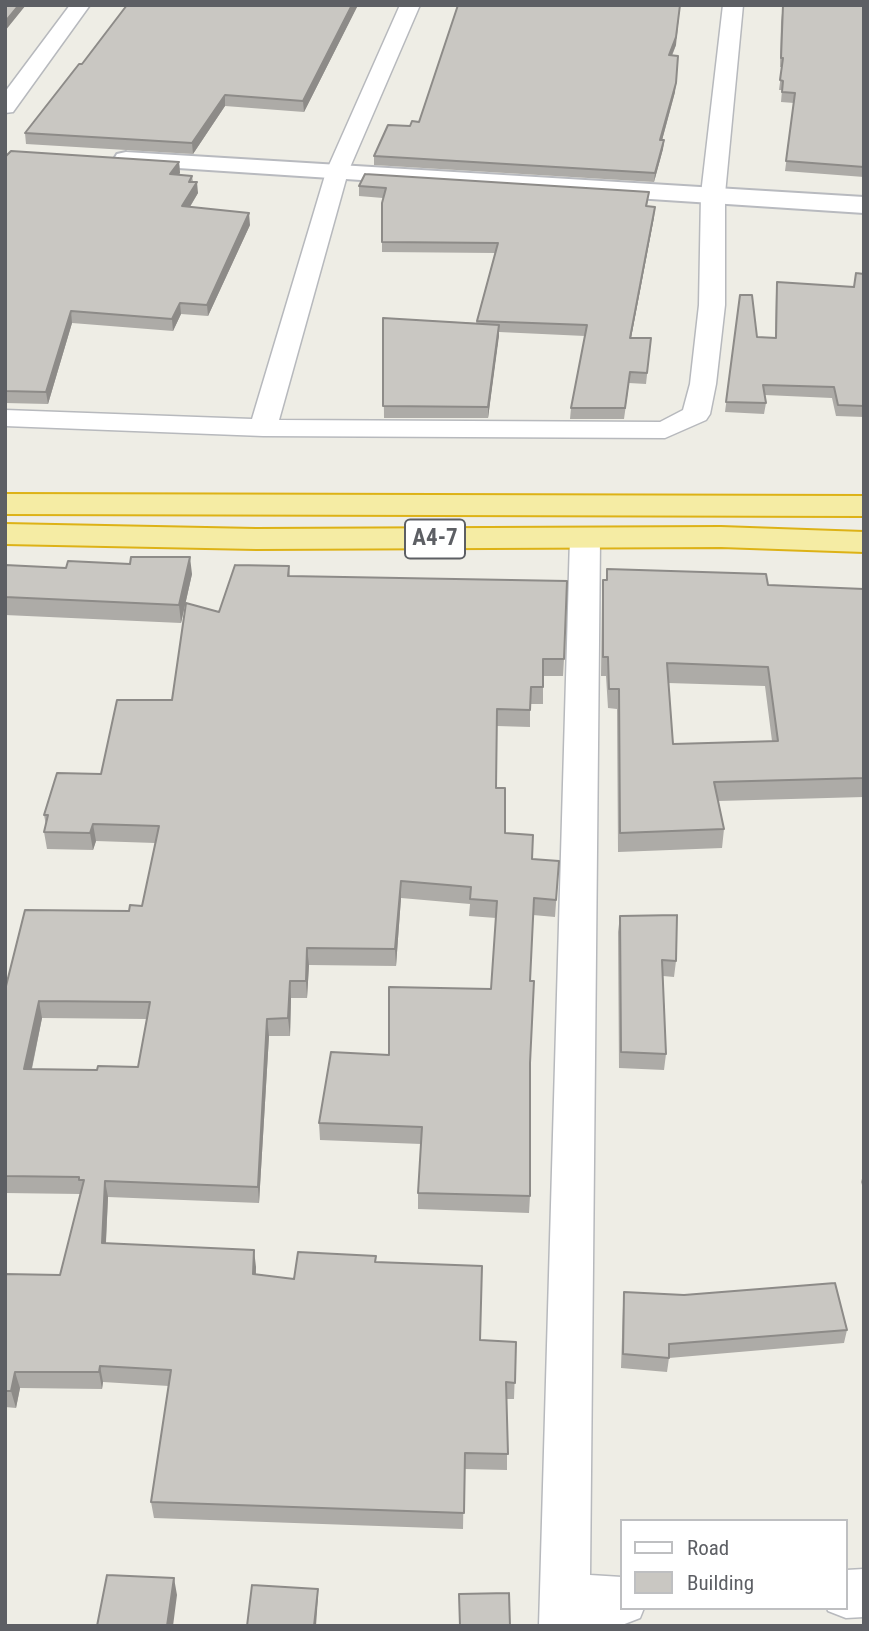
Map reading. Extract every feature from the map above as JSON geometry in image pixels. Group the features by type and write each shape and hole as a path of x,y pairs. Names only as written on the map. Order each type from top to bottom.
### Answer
{"highway":[{"name":"A4-7","path":"5,504 864,506"},
{"name":"A4-7","path":"5,534 256,539 721,537 864,542"}],"main road":[{"path":"103,158 864,205"}],"street":[{"path":"5,107 80,5"},
{"path":"264,428 337,172 410,5"},
{"path":"5,418 264,428 666,430 696,414 703,384 712,305 713,194 733,5"},
{"path":"585,538 564,1612 620,1601"}],"building":[{"path":"5,5 19,5 5,22"},
{"path":"127,5 352,5 303,101 225,95 192,143 25,133"},
{"path":"458,5 680,5 676,37 669,55 678,56 676,83 660,140 664,140 655,173 374,156 388,125 410,126 412,121 419,122"},
{"path":"783,5 864,5 864,167 786,161 795,93 782,92 783,81 780,80 783,58"},
{"path":"11,151 179,162 170,174 192,176 189,182 197,182 182,206 249,213 207,305 180,303 172,319 71,311 46,392 5,391 5,157"},
{"path":"365,174 649,192 646,206 655,207 630,338 651,338 647,373 630,372 625,408 571,408 587,325 477,321 498,243 382,242 382,203 386,188 359,186"},
{"path":"856,273 864,274 864,406 838,405 834,387 763,385 766,403 726,402 740,295 752,295 757,337 776,338 777,282 854,287"},
{"path":"383,318 499,325 488,407 383,406"},
{"path":"131,557 190,557 179,605 5,597 5,565 66,568 68,561 130,564"},
{"path":"235,565 289,566 288,576 567,581 564,659 543,659 543,687 531,687 530,710 497,709 496,788 505,788 505,833 533,835 532,859 559,861 556,900 534,898 530,981 534,981 530,1063 530,1196 418,1193 422,1127 319,1123 331,1052 389,1055 389,987 491,989 497,901 470,899 471,887 401,881 395,949 307,948 306,981 290,981 288,1018 267,1019 258,1187 105,1181 102,1243 254,1250 253,1274 294,1279 298,1252 376,1256 375,1262 482,1266 480,1340 516,1342 515,1383 506,1382 508,1454 465,1453 464,1513 151,1502 171,1370 100,1366 99,1372 15,1372 11,1391 5,1391 5,1274 60,1275 84,1180 79,1180 79,1177 5,1176 5,990 25,910 129,911 130,905 142,906 159,826 93,824 90,833 44,832 48,815 44,815 57,773 101,774 117,700 172,700 186,603 219,612","holes":["39,1001 150,1002 138,1067 98,1066 97,1070 24,1069"]},
{"path":"607,569 766,574 768,585 864,589 864,778 714,782 724,829 620,833 619,689 609,689 608,657 603,657 603,580 607,580","holes":["667,663 768,667 778,741 673,744"]},
{"path":"677,915 676,961 662,960 666,1054 621,1052 620,916"},
{"path":"835,1283 847,1330 669,1344 669,1358 623,1354 624,1292 684,1295"},
{"path":"107,1575 174,1578 167,1626 97,1626"},
{"path":"252,1585 318,1589 314,1626 247,1626"},
{"path":"509,1593 510,1626 460,1626 459,1594"}]}
